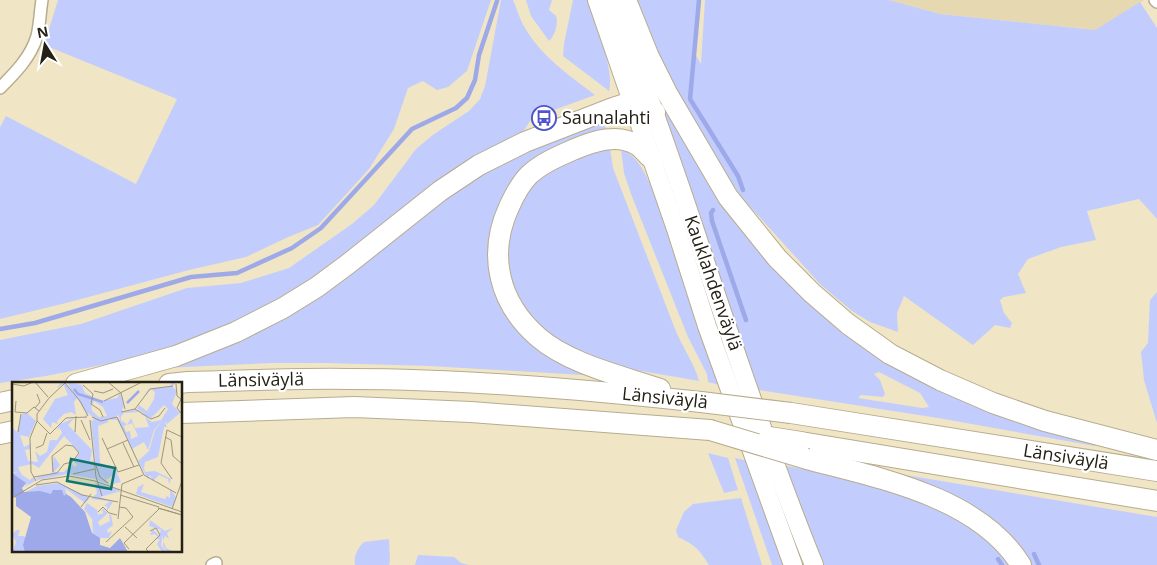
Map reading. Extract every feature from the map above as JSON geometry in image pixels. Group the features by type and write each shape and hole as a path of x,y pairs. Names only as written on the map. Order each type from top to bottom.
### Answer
{"highway":[{"path":"626,0 666,93 728,197 777,258 812,293 848,324 890,354 940,380 993,403 1045,421 1157,450"},
{"path":"83,382 176,356 236,332 283,308 317,287 394,229 440,191 479,165 525,142 631,102 655,112"},
{"path":"651,158 637,145 625,140 609,139 580,147 558,156 528,176 515,193 501,225 498,245 502,286 509,303 522,320 539,338 564,354 587,365 701,402"},
{"name":"Länsiväylä","path":"182,383 348,379 472,382 590,390 791,413 1157,472"},
{"name":"Länsiväylä","path":"182,413 354,407 471,412 710,430 804,450 1157,501"},
{"path":"804,450 938,500 975,519 1008,546 1021,565"}],"main road":[{"name":"Kauklahdenväylä","path":"597,0 676,229 707,326 794,565"},
{"name":"Kauklahdenväylä","path":"614,0 655,112 770,450 814,565"}],"street":[{"path":"0,88 20,67 33,45 37,35 42,0"}],"shaded area":[{"path":"58,0 491,0 467,71 448,87 437,90 423,81 408,88 394,129 369,169 318,225 246,257 0,319 0,127 6,116 136,184 177,99 44,45"},
{"path":"501,0 513,0 523,25 539,48 566,73 595,95 532,118 521,135 284,300 211,335 142,357 0,383 0,340 81,324 187,288 241,283 289,268 352,224 374,205 416,149 434,134 469,111 480,99 485,86"},
{"path":"526,0 552,0 549,10 556,16 557,22 554,33 549,41 531,16"},
{"path":"573,0 589,0 607,59 610,82 609,91 563,56"},
{"path":"636,0 699,0 694,52 701,64 705,0 889,0 940,14 1095,30 1140,2 1157,28 1157,219 1139,199 1087,211 1096,240 1061,247 1028,259 1018,274 1026,293 1004,297 1000,300 1004,313 1012,323 1010,328 995,325 973,345 904,296 897,313 898,332 870,322 852,311 821,285 744,200 721,167 665,70"},
{"path":"889,0 1144,0 1096,30 940,14"},
{"path":"659,95 835,325 1096,444 1095,446 938,418 759,390 656,98","holes":["879,372 920,393 929,407 922,408 858,398 861,395 883,397 885,394 880,380 874,374"]},
{"path":"603,122 607,132 523,172 499,293 585,372 583,375 429,366 327,363 272,363 163,368 201,355 469,181 512,157"},
{"path":"610,148 613,168 675,329 699,381 610,364 576,350 558,340 538,325 524,307 514,286 509,265 509,243 513,221 523,199 538,180 553,168 572,159"},
{"path":"621,149 639,164 657,199 720,385 708,382 707,374 688,337 631,194 624,173"},
{"path":"1157,292 1157,423 1144,380 1141,352 1148,343 1150,300"},
{"path":"708,453 728,458 738,490 724,493"},
{"path":"735,458 748,461 786,565 772,565"},
{"path":"782,465 844,477 932,504 983,533 1012,565 821,565"},
{"path":"893,473 1157,517 1157,565 1032,565 1018,543 977,511"},
{"path":"741,498 762,565 709,565 696,548 678,537 676,530 684,512 693,504"},
{"path":"389,539 389,565 355,565 356,552 364,542"},
{"path":"418,555 454,557 461,563 469,565 415,565"}],"waterway":[{"path":"699,0 690,99 738,176 743,190"},
{"path":"0,329 35,323 191,277 237,273 292,248 321,228 412,129 456,108 467,98 475,80 479,55 497,1"},
{"path":"713,210 711,213 712,221 746,320"},
{"path":"1034,554 1039,565"},
{"path":"998,559 1002,565"}],"place":[{"name":"Saunalahti","path":"544,118"}]}
